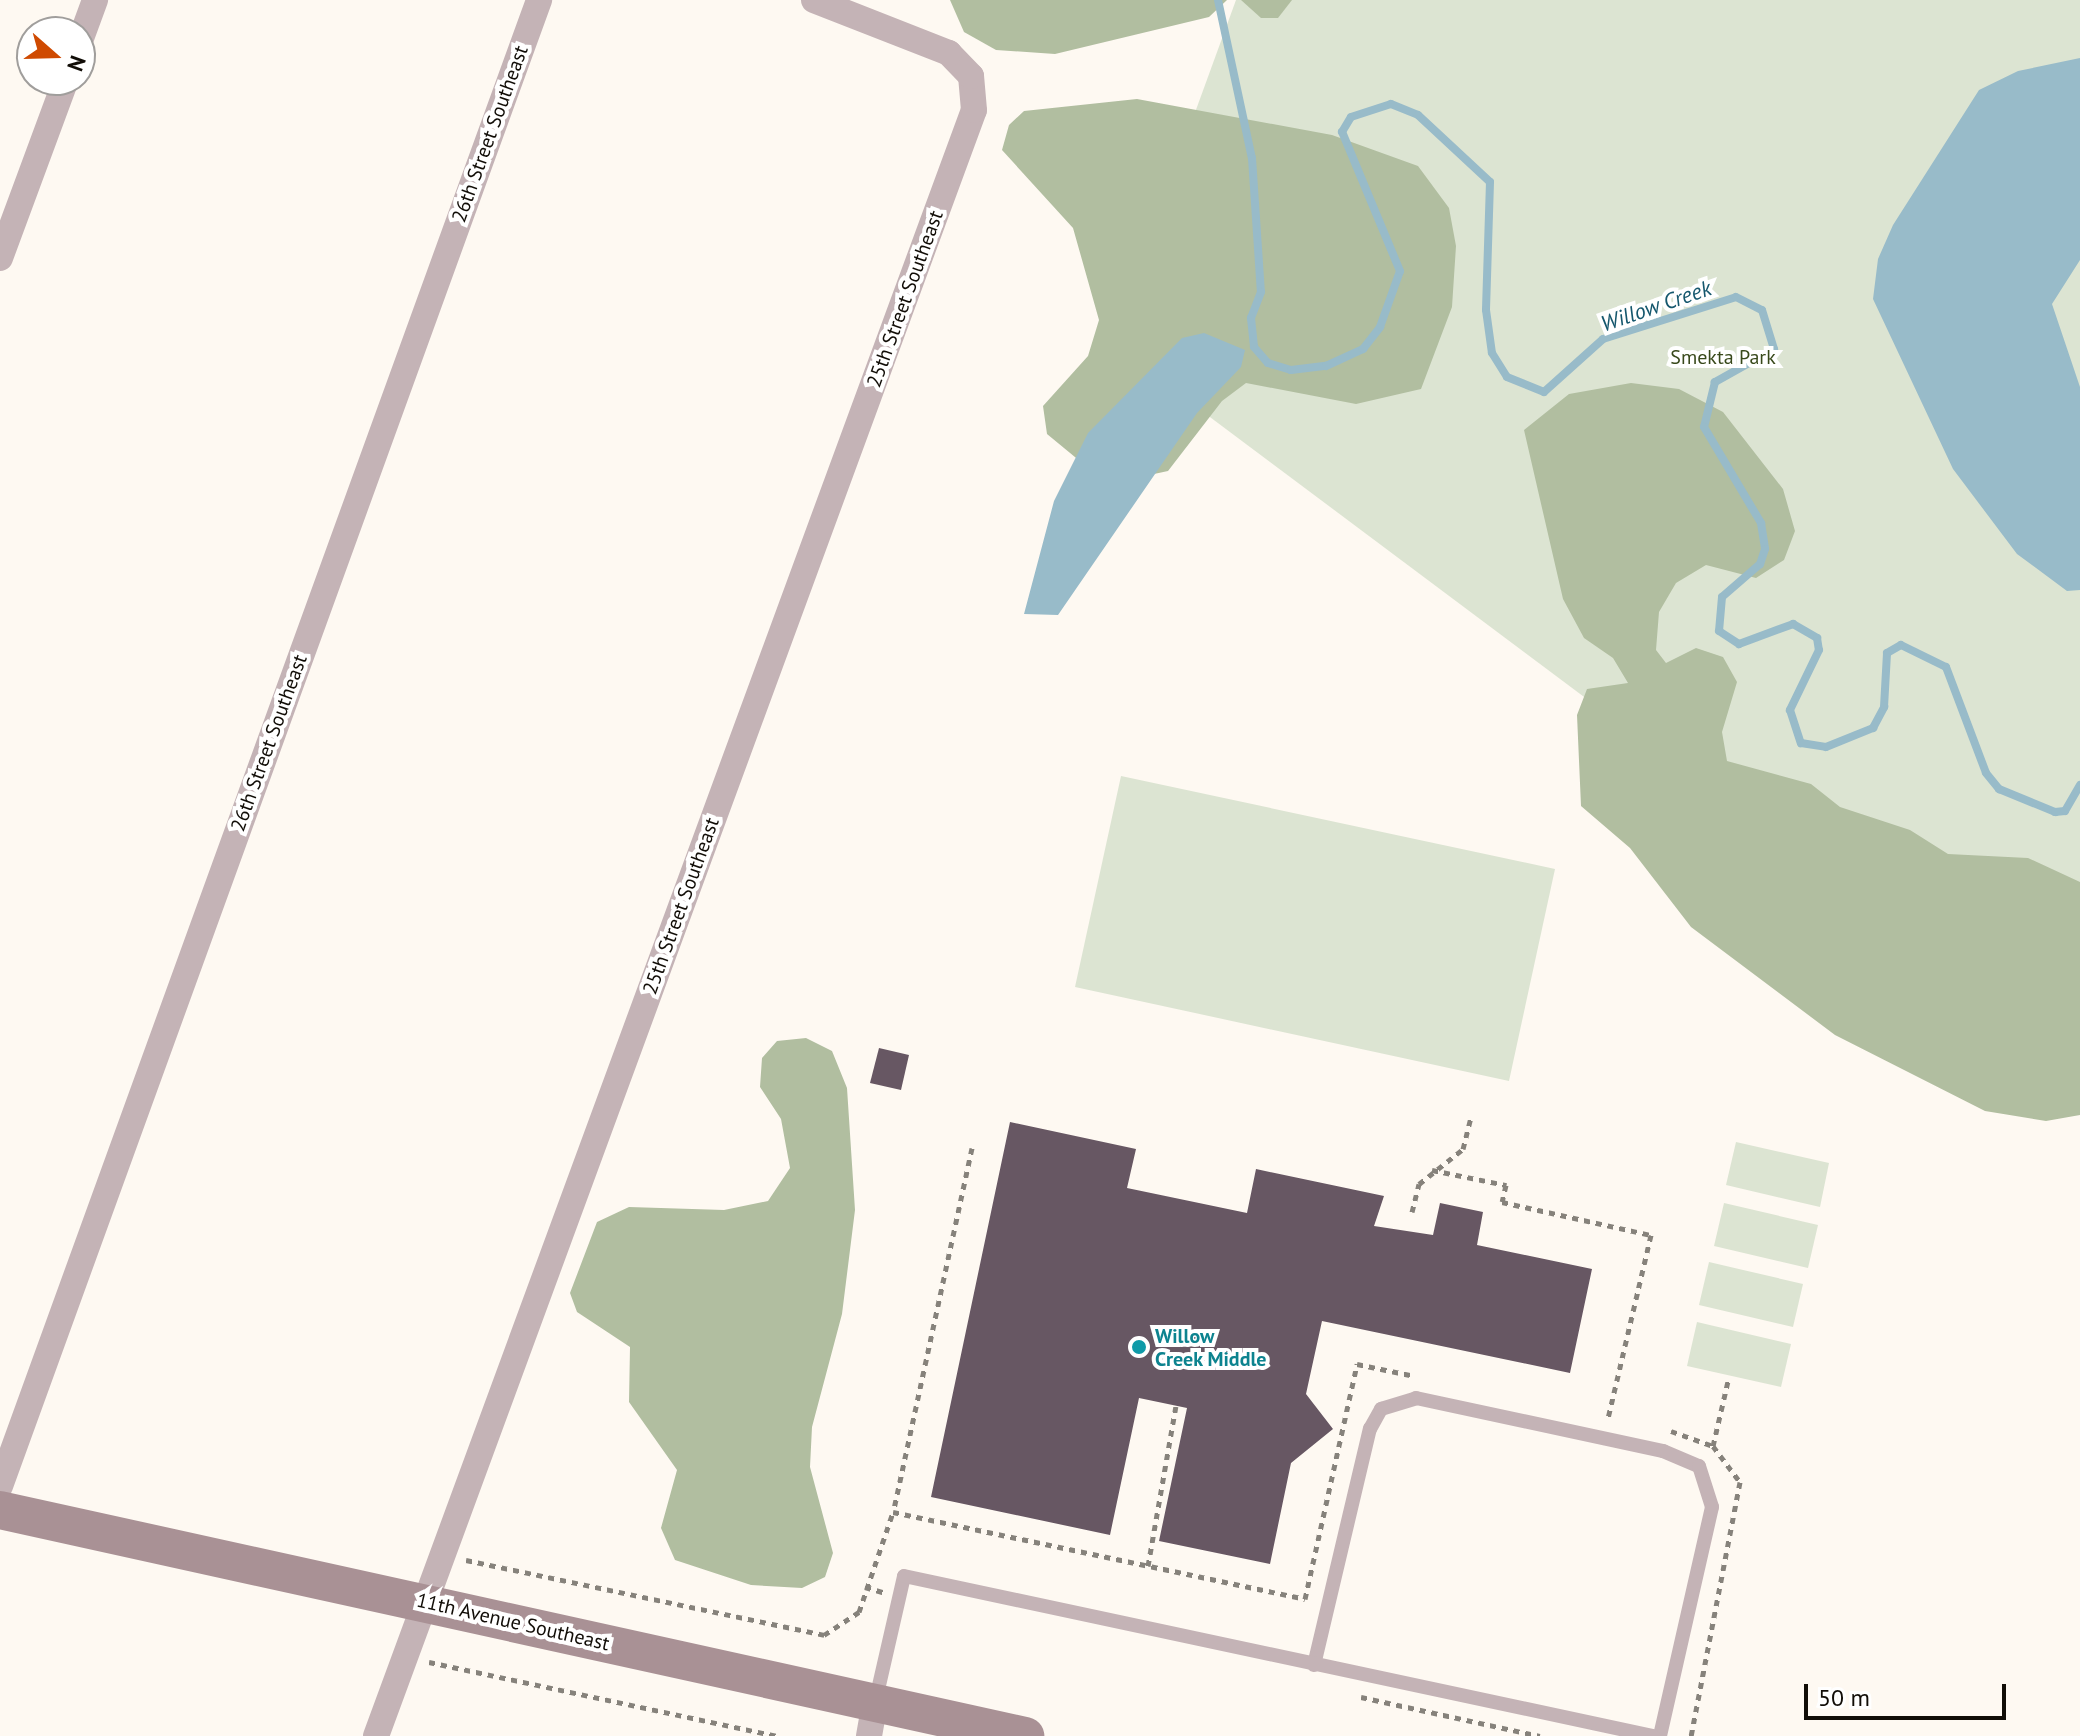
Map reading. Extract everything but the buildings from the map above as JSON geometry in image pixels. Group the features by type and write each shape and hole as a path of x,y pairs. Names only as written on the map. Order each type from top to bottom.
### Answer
{"main road":[{"name":"11th Avenue Southeast","path":"0,1510 424,1603 872,1720 1025,1736"}],"street":[{"name":"26th Street Southeast","path":"0,1486 539,0"},
{"name":"25th Street Southeast","path":"376,1736 967,130 971,76 934,44 814,0"},
{"path":"0,258 60,96"}],"lane":[{"path":"1314,1665 1366,1440 1381,1409 1397,1401 1416,1398 1685,1457 1699,1466 1712,1491 1708,1530 1660,1736"},
{"path":"872,1720 904,1576 1653,1736"}],"path":[{"path":"1412,1212 1419,1184 1432,1170 1463,1149 1471,1117"},
{"path":"441,1555 824,1635 859,1612 893,1512 972,1148"},
{"path":"1432,1170 1506,1185 1502,1202 1651,1235 1608,1418"},
{"path":"893,1512 1305,1599 1357,1364"},
{"path":"1691,1736 1740,1498 1734,1469 1713,1446 1728,1381"},
{"path":"1148,1566 1176,1406"},
{"path":"405,1657 777,1736"}],"green space":[{"path":"950,0 1227,0 1209,17 1055,54 996,50 964,32"},
{"name":"Smekta Park","path":"1236,0 2080,0 2080,1068 1111,343"},
{"path":"1241,0 1292,0 1278,18 1261,18"},
{"path":"1137,99 1332,135 1418,166 1449,208 1456,246 1452,307 1421,389 1356,404 1246,383 1222,401 1168,471 1140,477 1081,462 1047,434 1043,406 1088,356 1099,320 1073,228 1002,150 1009,125 1024,111"},
{"path":"1631,383 1679,389 1723,412 1783,489 1795,531 1784,560 1756,578 1706,565 1676,583 1659,612 1656,650 1666,663 1696,648 1723,657 1737,682 1722,732 1727,761 1811,784 1840,807 1910,830 1948,854 2028,858 2080,882 2080,1115 2046,1121 1985,1111 1835,1035 1691,927 1630,848 1581,806 1577,715 1587,689 1628,683 1613,658 1584,638 1563,599 1524,430 1569,394"},
{"path":"1121,776 1555,869 1509,1081 1075,987"},
{"path":"806,1038 832,1051 847,1088 855,1210 842,1314 812,1427 810,1467 833,1553 825,1577 802,1588 751,1585 675,1560 661,1528 677,1470 629,1402 630,1347 577,1312 570,1293 597,1222 629,1207 724,1210 768,1201 790,1168 781,1119 760,1087 762,1058 777,1041"},
{"path":"1736,1142 1829,1163 1820,1207 1726,1185"},
{"path":"1724,1203 1818,1225 1808,1268 1714,1246"},
{"path":"1709,1262 1803,1284 1793,1327 1699,1305"},
{"path":"1697,1322 1791,1344 1781,1387 1687,1366"}],"water":[{"path":"2080,58 2080,260 2052,304 2080,387 2080,590 2067,591 2017,554 1953,469 1873,299 1878,259 1893,225 1979,90 2018,71"},
{"path":"1204,333 1245,350 1241,367 1197,413 1058,615 1024,614 1054,501 1088,433 1182,338"}],"waterway":[{"name":"Willow Creek","path":"1218,0 1252,158 1261,292 1251,318 1254,347 1268,363 1291,370 1326,366 1363,349 1380,327 1400,271 1342,132 1351,117 1391,104 1418,115 1490,182 1486,310 1492,353 1507,377 1544,392 1603,339 1736,297 1762,310 1774,349 1715,382 1704,427 1761,523 1765,549 1760,564 1722,597 1719,631 1739,644 1793,624 1817,638 1819,650 1790,710 1801,743 1826,747 1873,728 1884,707 1887,653 1901,645 1946,667 1986,773 1999,789 2055,812 2065,811 2080,785"}],"place":[{"name":"Willow Creek Middle","path":"1139,1347"}]}
